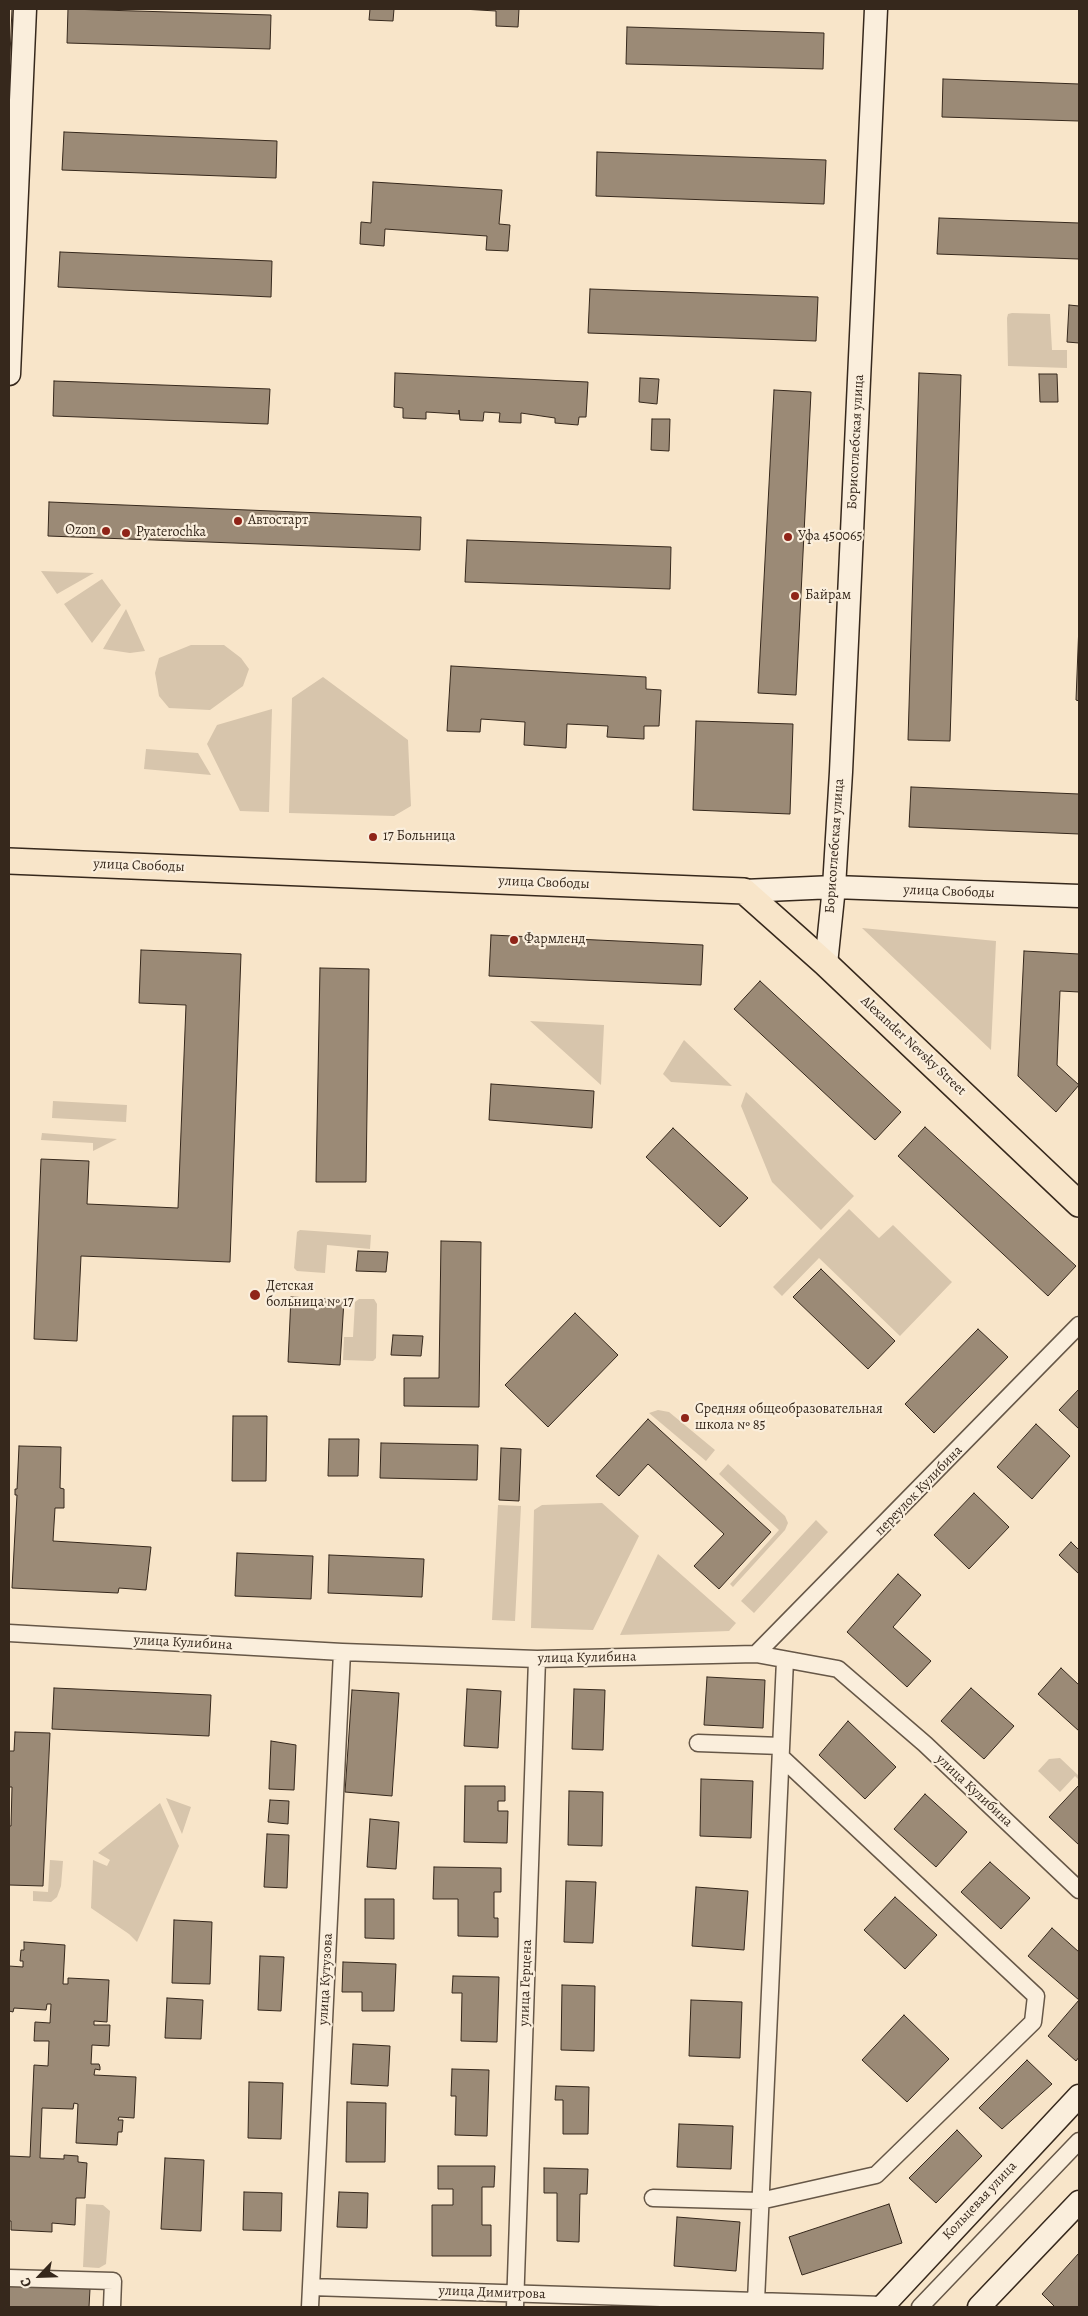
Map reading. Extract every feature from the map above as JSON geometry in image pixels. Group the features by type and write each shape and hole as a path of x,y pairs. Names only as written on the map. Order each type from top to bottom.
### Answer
{"main road":[{"name":"улица Свободы","path":"9,861 744,891"},
{"name":"Alexander Nevsky Street","path":"744,891 826,964 1079,1204"}],"street":[{"path":"9,374 25,9"},
{"name":"Борисоглебская улица","path":"826,964 834,888 876,9"},
{"name":"улица Свободы","path":"744,891 834,888 1079,896"},
{"name":"переулок Кулибина","path":"756,1654 1079,1324"},
{"name":"улица Кулибина","path":"9,1633 342,1652 537,1659 756,1654 838,1669 924,1744 1079,1890"},
{"name":"улица Кутузова","path":"310,2307 342,1652"},
{"name":"улица Герцена","path":"516,2300 537,1659"},
{"path":"756,2301 785,1660"},
{"path":"652,2198 760,2201 876,2175 1033,2022 1036,1996 781,1752 698,1743"},
{"name":"Кольцевая улица","path":"882,2306 1079,2096"},
{"path":"920,2307 1079,2141"},
{"path":"980,2307 1079,2202"},
{"path":"9,2278 114,2281 112,2307"},
{"name":"улица Димитрова","path":"311,2287 516,2300 756,2301 882,2306"}],"shaded area":[{"path":"1008,314 1050,314 1052,350 1067,350 1067,368 1008,366 1007,318"},
{"path":"41,571 94,573 57,594"},
{"path":"102,579 121,605 92,643 64,604"},
{"path":"126,609 145,651 130,653 103,649"},
{"path":"191,645 224,645 241,658 249,669 243,686 210,710 169,708 159,696 155,673 159,658"},
{"path":"323,677 408,740 411,806 394,816 289,813 292,698"},
{"path":"272,709 269,812 240,811 207,744 217,725"},
{"path":"146,749 198,753 211,775 144,769"},
{"path":"862,928 996,941 991,1050"},
{"path":"530,1021 604,1025 601,1085"},
{"path":"684,1040 732,1086 671,1082 663,1074"},
{"path":"746,1092 854,1196 821,1230 772,1182 741,1106"},
{"path":"53,1101 127,1105 126,1122 52,1118"},
{"path":"42,1133 117,1139 93,1151 93,1143 41,1140"},
{"path":"849,1209 879,1238 893,1225 952,1282 900,1336 819,1258 782,1296 773,1287"},
{"path":"300,1230 371,1235 370,1249 327,1245 325,1273 297,1271 294,1268 297,1232"},
{"path":"359,1299 374,1299 377,1304 376,1358 373,1361 343,1360 344,1337 353,1337 355,1302"},
{"path":"658,1410 669,1412 715,1450 706,1461 649,1413"},
{"path":"728,1464 785,1516 788,1523 785,1530 733,1587 730,1584 779,1530 719,1474"},
{"path":"602,1503 639,1536 593,1630 531,1628 534,1510 542,1505"},
{"path":"498,1505 521,1506 515,1621 492,1620"},
{"path":"816,1520 828,1532 754,1613 741,1601"},
{"path":"658,1554 736,1623 729,1631 620,1635"},
{"path":"1060,1758 1079,1776 1079,1780 1075,1776 1060,1792 1038,1771 1049,1759"},
{"path":"166,1798 191,1807 182,1834"},
{"path":"160,1803 179,1846 137,1942 129,1934 91,1908 93,1860 107,1866 110,1860 98,1853"},
{"path":"50,1860 63,1861 61,1886 57,1897 51,1902 33,1901 33,1891 48,1892"},
{"path":"86,2204 103,2205 110,2211 106,2264 99,2268 83,2267"}],"building":[{"path":"68,9 271,15 270,49 67,43"},
{"path":"370,9 394,9 393,21 369,20"},
{"path":"462,9 519,9 518,27 496,26 496,11"},
{"path":"627,27 824,33 823,69 626,64"},
{"path":"943,79 1079,84 1079,121 942,117"},
{"path":"64,132 277,141 276,178 62,170"},
{"path":"597,152 826,160 824,204 596,196"},
{"path":"373,182 502,190 499,224 510,225 508,251 486,250 487,236 385,229 384,246 360,244 361,222 371,223"},
{"path":"939,218 1079,223 1079,259 937,254"},
{"path":"60,252 272,261 271,297 58,287"},
{"path":"590,289 818,297 816,341 588,333"},
{"path":"1069,305 1079,306 1079,343 1067,342"},
{"path":"395,373 588,382 586,417 579,417 578,425 555,423 555,418 521,413 521,423 499,422 500,413 484,412 483,421 460,420 459,410 459,414 426,412 426,419 403,418 403,408 394,407"},
{"path":"919,373 961,375 950,741 908,740"},
{"path":"1039,374 1057,374 1058,402 1040,402"},
{"path":"640,378 659,379 657,404 639,402"},
{"path":"54,381 270,389 268,424 53,416"},
{"path":"774,390 811,392 796,695 758,693"},
{"path":"652,419 670,419 669,451 651,450"},
{"path":"49,502 421,517 420,550 48,536"},
{"path":"467,540 671,547 670,589 465,582"},
{"path":"1079,624 1079,701 1076,700"},
{"path":"451,666 646,677 646,689 661,690 659,726 644,726 644,739 607,737 608,726 567,724 566,748 524,745 525,722 481,719 480,732 447,731"},
{"path":"696,721 793,724 790,814 693,810"},
{"path":"911,787 1079,794 1079,834 909,827"},
{"path":"491,935 703,945 701,985 489,976"},
{"path":"141,950 241,954 230,1262 81,1256 77,1341 34,1339 41,1159 89,1161 87,1204 178,1208 186,1005 139,1003"},
{"path":"1024,951 1079,954 1079,992 1060,991 1057,1065 1079,1085 1056,1112 1018,1076"},
{"path":"320,968 369,969 366,1182 316,1182"},
{"path":"760,981 901,1112 875,1140 734,1009"},
{"path":"491,1084 594,1091 592,1128 489,1120"},
{"path":"925,1127 1076,1266 1048,1296 898,1156"},
{"path":"673,1128 748,1198 720,1227 646,1157"},
{"path":"441,1241 481,1242 479,1407 404,1406 404,1378 439,1378"},
{"path":"358,1251 388,1252 386,1272 356,1271"},
{"path":"821,1269 895,1341 868,1369 793,1297"},
{"path":"291,1297 344,1300 340,1365 288,1362"},
{"path":"575,1313 618,1355 548,1427 505,1385"},
{"path":"978,1329 1008,1357 934,1433 905,1404"},
{"path":"393,1335 423,1336 421,1356 391,1355"},
{"path":"1079,1389 1079,1429 1059,1410"},
{"path":"233,1416 267,1416 266,1481 232,1481"},
{"path":"648,1419 771,1532 719,1589 694,1566 724,1534 648,1464 619,1496 596,1476"},
{"path":"1036,1424 1070,1456 1032,1499 997,1467"},
{"path":"329,1439 359,1439 358,1476 328,1476"},
{"path":"381,1443 478,1445 477,1480 380,1478"},
{"path":"19,1446 61,1447 60,1488 64,1489 64,1508 55,1508 53,1541 151,1547 146,1590 119,1588 118,1593 12,1588 17,1495 15,1495 15,1489 17,1489"},
{"path":"501,1448 521,1449 519,1501 499,1500"},
{"path":"974,1493 1009,1527 969,1569 934,1535"},
{"path":"1071,1542 1079,1550 1079,1574 1059,1555"},
{"path":"237,1553 313,1556 311,1599 235,1596"},
{"path":"329,1555 424,1559 422,1597 328,1593"},
{"path":"898,1574 921,1595 893,1627 931,1661 907,1687 847,1632"},
{"path":"1061,1668 1079,1685 1079,1731 1038,1694"},
{"path":"707,1677 765,1680 763,1728 704,1725"},
{"path":"54,1688 211,1695 209,1736 52,1729"},
{"path":"971,1688 1014,1726 984,1759 941,1721"},
{"path":"467,1689 501,1691 498,1748 464,1746"},
{"path":"574,1689 605,1690 603,1750 572,1749"},
{"path":"352,1690 399,1693 392,1796 345,1792"},
{"path":"848,1721 896,1767 865,1799 819,1755"},
{"path":"15,1732 50,1733 43,1886 9,1885 9,1826 11,1826 12,1787 9,1787 9,1751 14,1751"},
{"path":"271,1741 296,1745 294,1790 269,1789"},
{"path":"701,1779 753,1781 751,1838 700,1836"},
{"path":"1079,1785 1079,1845 1049,1817"},
{"path":"465,1786 505,1786 505,1801 498,1801 498,1811 508,1811 507,1843 464,1842"},
{"path":"569,1791 603,1792 602,1846 568,1845"},
{"path":"925,1794 967,1832 936,1867 894,1829"},
{"path":"270,1800 289,1801 288,1824 268,1822"},
{"path":"370,1819 399,1822 396,1869 367,1867"},
{"path":"267,1834 289,1835 287,1888 264,1887"},
{"path":"990,1862 1030,1898 1001,1929 961,1892"},
{"path":"434,1867 501,1868 501,1892 494,1892 494,1918 498,1918 498,1937 458,1936 458,1899 433,1899"},
{"path":"566,1881 596,1882 593,1943 564,1942"},
{"path":"696,1887 748,1891 744,1950 692,1946"},
{"path":"895,1897 937,1935 905,1969 864,1930"},
{"path":"365,1899 394,1899 394,1939 365,1938"},
{"path":"174,1920 212,1922 210,1984 172,1983"},
{"path":"1052,1928 1079,1952 1079,2000 1028,1956"},
{"path":"24,1942 65,1945 63,1984 68,1984 68,1978 109,1980 107,2022 94,2021 94,2025 110,2025 109,2046 92,2045 91,2064 99,2064 100,2067 100,2070 95,2069 94,2075 136,2077 134,2118 119,2117 118,2120 123,2120 122,2132 118,2132 117,2145 76,2143 78,2104 74,2103 73,2109 42,2108 40,2158 64,2159 64,2155 78,2156 78,2162 87,2163 85,2198 76,2198 75,2225 52,2223 52,2232 11,2230 11,2221 9,2221 9,2156 30,2157 34,2065 48,2066 49,2041 34,2041 35,2022 50,2023 51,2004 47,2004 46,2010 14,2008 13,2012 9,2011 9,1966 23,1967 23,1961 20,1961 21,1950 24,1950"},
{"path":"260,1956 284,1957 281,2011 258,2010"},
{"path":"343,1962 396,1964 394,2011 362,2011 362,1992 342,1992"},
{"path":"453,1976 499,1977 497,2042 461,2041 462,1993 452,1993"},
{"path":"562,1985 595,1986 594,2051 561,2050"},
{"path":"167,1998 203,2000 201,2039 165,2038"},
{"path":"691,2000 742,2002 740,2058 689,2056"},
{"path":"1079,2000 1079,2057 1076,2061 1048,2036"},
{"path":"904,2015 949,2059 907,2102 862,2060"},
{"path":"353,2044 390,2046 388,2086 351,2084"},
{"path":"1027,2060 1052,2084 1002,2129 979,2108"},
{"path":"452,2069 489,2070 487,2136 455,2135 456,2096 451,2096"},
{"path":"249,2082 283,2083 281,2139 248,2138"},
{"path":"556,2086 589,2087 588,2134 563,2134 563,2100 555,2100"},
{"path":"347,2102 386,2103 385,2162 346,2162"},
{"path":"679,2124 733,2126 731,2169 677,2167"},
{"path":"957,2130 982,2156 936,2203 909,2178"},
{"path":"165,2158 204,2160 201,2231 161,2229"},
{"path":"438,2166 495,2166 494,2187 482,2187 482,2225 491,2225 491,2256 432,2256 432,2205 453,2205 453,2189 438,2189"},
{"path":"544,2168 588,2169 587,2194 580,2194 579,2242 557,2241 557,2193 544,2193"},
{"path":"244,2192 282,2193 281,2231 243,2230"},
{"path":"339,2192 368,2193 367,2228 337,2227"},
{"path":"889,2204 902,2243 802,2275 789,2237"},
{"path":"677,2217 740,2222 736,2271 674,2266"},
{"path":"1079,2253 1079,2307 1055,2307 1042,2294"},
{"path":"9,2285 90,2289 89,2307 9,2307"}],"tram line":[{"path":"9,79 12,9"}],"place":[{"name":"Автостарт","path":"238,521"},
{"name":"Ozon","path":"106,531"},
{"name":"Pyaterochka","path":"126,533"},
{"name":"Уфа 450065","path":"788,537"},
{"name":"Байрам","path":"795,596"},
{"name":"17 Больница","path":"373,837"},
{"name":"Фармленд","path":"514,940"},
{"name":"Детская больница № 17","path":"255,1295"},
{"name":"Средняя общеобразовательная школа № 85","path":"685,1418"}]}
